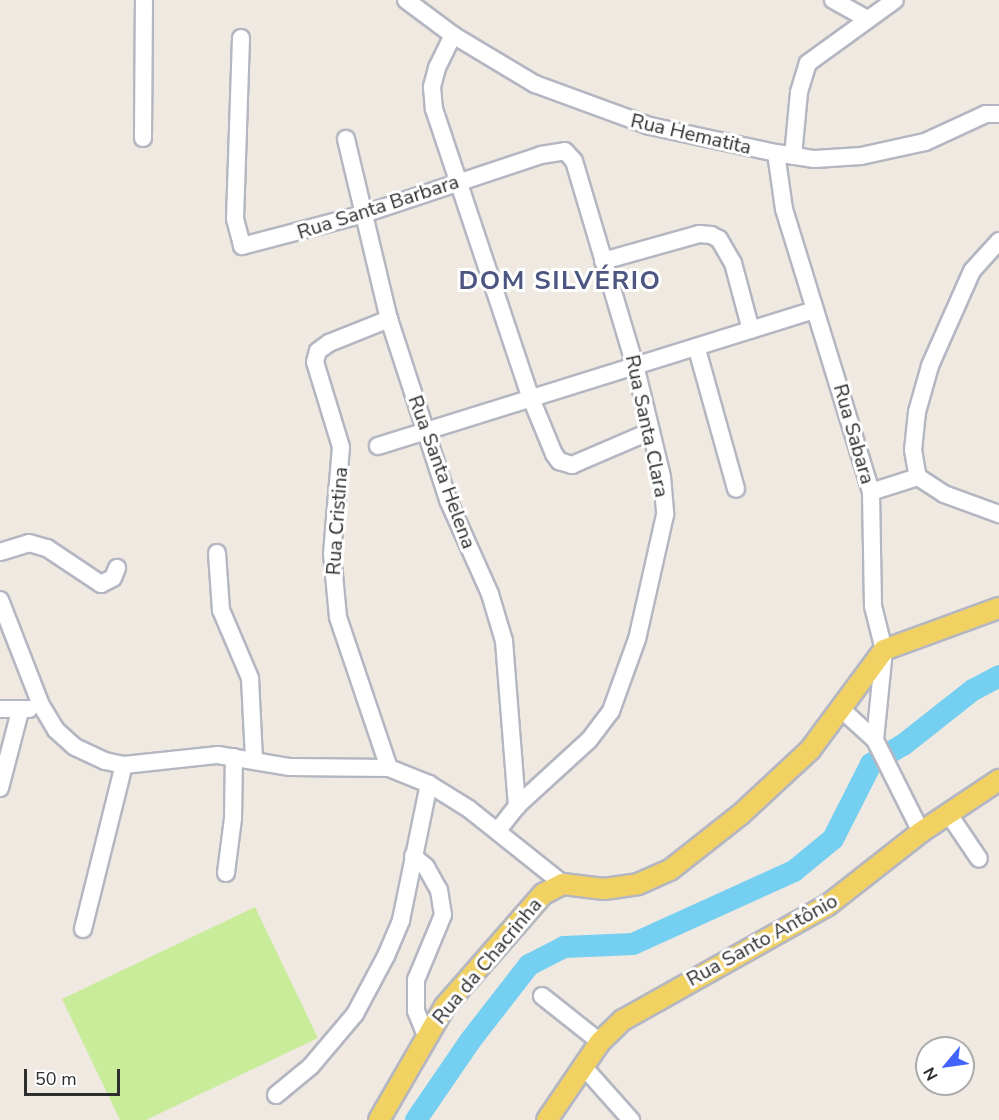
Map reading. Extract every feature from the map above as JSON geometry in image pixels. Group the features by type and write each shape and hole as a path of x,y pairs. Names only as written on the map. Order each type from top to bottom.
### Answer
{"main road":[{"path":"840,708 884,650 999,608"},
{"name":"Rua da Chacrinha","path":"379,1120 445,1006 543,894 563,884 604,889 638,884 670,870 749,807 810,750 840,708"},
{"name":"Rua Santo Antônio","path":"547,1120 600,1041 651,1002 828,905 921,832 999,780"}],"street":[{"path":"143,138 144,0"},
{"name":"Rua Hematita","path":"406,0 453,35 535,84 606,113 785,155 815,159 894,150 945,135 986,114 999,114"},
{"path":"833,0 867,19"},
{"name":"Rua Sabara","path":"877,743 884,650 873,606 871,492 840,382 814,310 784,209 785,155 808,63 895,0"},
{"path":"453,35 437,68 432,87 441,136 460,181 530,396 548,441 559,461 572,465 651,431"},
{"name":"Rua Santa Barbara","path":"241,38 235,219 238,242 249,247 364,214 541,155"},
{"name":"Rua Santa Helena","path":"346,139 389,319 455,519 490,594 504,641 517,806"},
{"name":"Rua Santa Clara","path":"498,830 517,806 589,740 611,711 625,681 664,515 662,477 635,365 571,155 565,151 541,155"},
{"path":"603,261 699,234 711,235 719,239 733,263 751,330"},
{"path":"999,241 972,271 930,366 916,422 913,450 918,477 944,494 999,514"},
{"path":"378,446 530,396 698,349 814,310"},
{"name":"Rua Cristina","path":"388,768 336,607 332,554 341,447 318,378 315,362 318,351 329,343 389,319"},
{"path":"698,349 736,489"},
{"path":"871,492 918,477"},
{"path":"0,552 29,543 47,548 101,584 113,578 117,568"},
{"path":"217,553 221,610 250,678 254,761"},
{"path":"0,600 41,705 56,730 75,747 105,761 124,765 175,757 234,757 290,767 388,768 429,784 498,830 563,884"},
{"path":"0,709 20,711 41,705"},
{"path":"840,708 877,743 921,832"},
{"path":"0,788 20,711"},
{"path":"226,873 233,818 234,757"},
{"path":"83,929 124,765"},
{"path":"276,1095 311,1066 355,1014 401,920 429,784"},
{"path":"948,813 979,859"},
{"name":"Rua da Chacrinha","path":"413,856 426,867 439,890 443,915 416,980 416,1011 426,1036"},
{"path":"542,996 600,1041"},
{"path":"582,1065 631,1120"}],"green space":[{"path":"255,907 318,1038 146,1120 120,1120 62,999"}],"waterway":[{"path":"416,1120 470,1041 529,965 564,947 633,944 794,871 833,839 871,764 903,745 973,690 999,676"}],"district":[{"name":"DOM SILVÉRIO","path":"560,281"}]}
